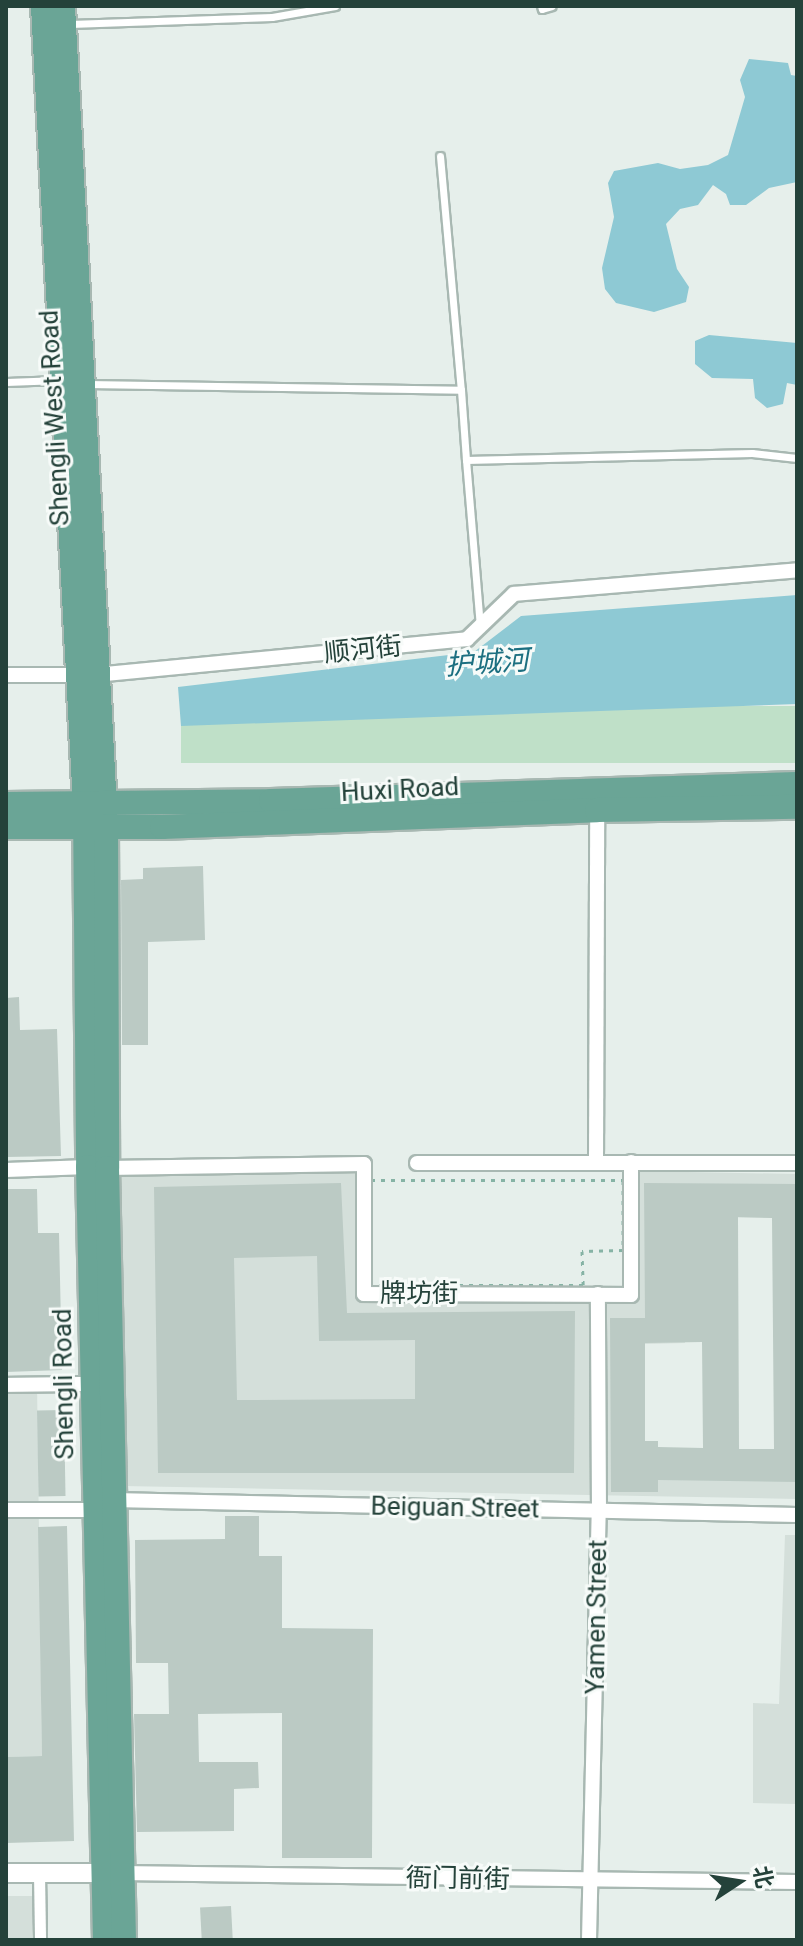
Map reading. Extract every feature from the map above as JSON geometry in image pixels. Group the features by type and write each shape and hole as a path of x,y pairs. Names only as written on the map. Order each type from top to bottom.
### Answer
{"main road":[{"name":"Shengli West Road","path":"43,6 71,382"},
{"name":"Shengli West Road","path":"63,15 71,382 95,815"},
{"name":"Huxi Road","path":"6,827 95,815 797,784"},
{"name":"Huxi Road","path":"6,804 95,815 797,807"},
{"name":"Shengli Road","path":"95,815 97,1168 110,1873 105,1940"},
{"name":"Shengli Road","path":"97,1168 92,1384 104,1505"},
{"name":"Shengli Road","path":"110,1873 124,1940"}],"street":[{"name":"顺河街","path":"6,675 85,675 467,639 514,594 797,570"},
{"path":"596,1162 597,810"},
{"name":"牌坊街","path":"97,1168 364,1164 364,1294 631,1295 631,1162"},
{"path":"417,1163 797,1163"},
{"path":"6,1170 97,1168"},
{"name":"Yamen Street","path":"589,1940 599,1511 598,1294"},
{"path":"6,1385 92,1384"},
{"name":"Beiguan Street","path":"6,1510 104,1505 797,1515"},
{"path":"6,1873 110,1873"},
{"path":"39,1873 40,1940"},
{"name":"衙门前街","path":"110,1873 797,1882"}],"lane":[{"path":"63,15 272,17 335,6"},
{"path":"541,6 542,9 552,6"},
{"path":"440,156 480,627"},
{"path":"6,382 461,390"},
{"path":"466,460 752,453 797,458"}],"path":[{"path":"371,1180 623,1180 623,1250 582,1251 583,1285 371,1285 371,1180"}],"shaded area":[{"path":"356,1170 357,1300 636,1301 637,1171 797,1174 797,1218 693,1217 683,1227 685,1343 645,1344 645,1441 658,1441 658,1480 677,1448 797,1450 797,1499 123,1486 118,1174"},
{"path":"37,1384 42,1756 6,1757 6,1385"},
{"path":"785,1535 797,1535 797,1804 753,1803 753,1703 779,1704"},
{"path":"6,1896 36,1896 36,1940 6,1940"}],"green space":[{"path":"181,706 797,706 797,763 181,763"}],"water":[{"path":"749,59 788,63 791,75 797,76 797,182 769,188 746,205 730,205 726,194 713,185 698,205 680,209 666,224 677,269 689,287 686,302 654,312 616,303 605,289 602,268 614,217 608,183 614,171 658,163 680,169 708,165 728,155 745,97 740,80"},
{"path":"709,335 797,343 797,385 787,383 783,404 767,408 755,398 753,379 712,378 695,364 695,341"},
{"name":"护城河","path":"797,595 797,704 181,726 178,687 474,652 521,616"}],"building":[{"path":"203,866 205,940 148,942 148,1045 122,1045 121,880 143,879 143,868"},
{"path":"19,997 20,1030 57,1029 61,1156 6,1157 6,998"},
{"path":"341,1183 347,1313 575,1311 574,1473 158,1473 154,1187","holes":["317,1256 319,1341 415,1340 415,1399 237,1400 234,1258"]},
{"path":"644,1183 797,1184 797,1482 658,1480 658,1492 611,1492 610,1318 645,1318","holes":["738,1217 772,1218 774,1449 739,1449","702,1342 703,1448 658,1447 658,1441 645,1441 645,1343"]},
{"path":"6,1189 37,1189 38,1233 59,1233 62,1370 6,1372"},
{"path":"37,1410 64,1410 66,1496 39,1496"},
{"path":"225,1516 259,1516 259,1556 282,1556 282,1628 373,1629 372,1858 282,1858 282,1713 198,1714 199,1762 258,1762 259,1788 234,1789 234,1831 137,1832 134,1714 169,1714 168,1663 136,1663 135,1540 225,1539"},
{"path":"67,1526 74,1841 6,1843 6,1757 42,1756 38,1527"},
{"path":"231,1906 233,1940 202,1940 200,1908"}]}
